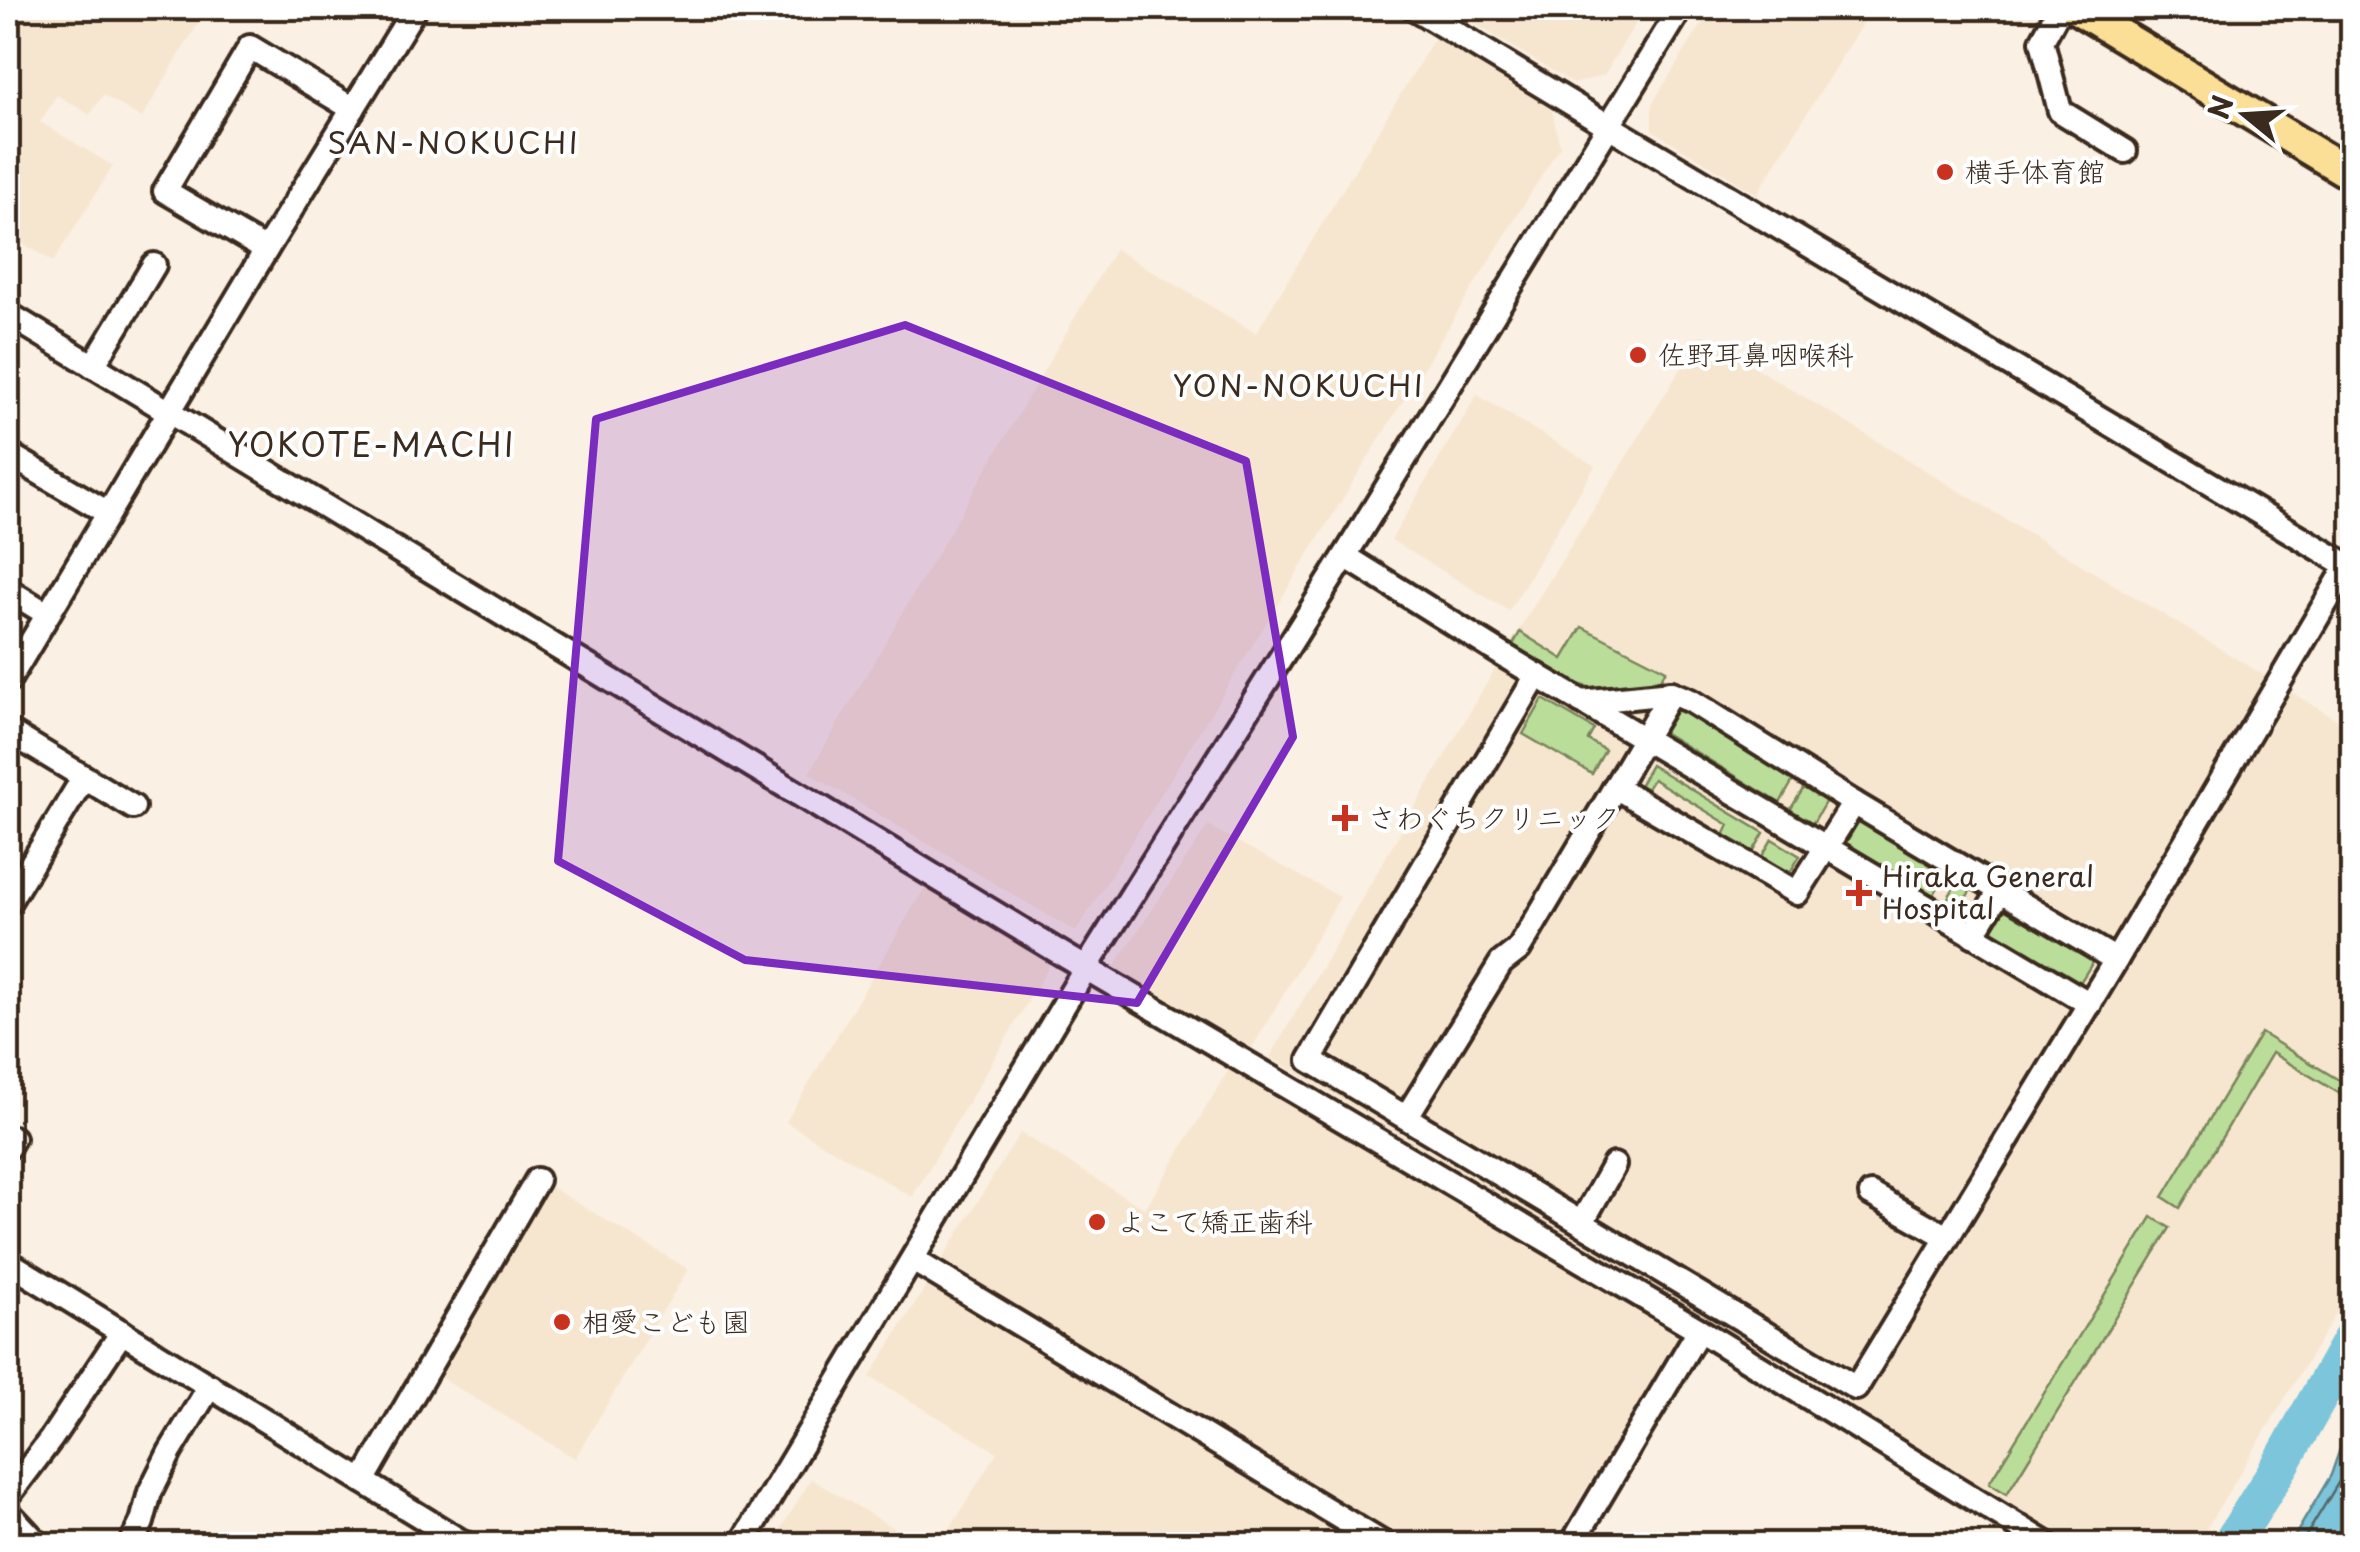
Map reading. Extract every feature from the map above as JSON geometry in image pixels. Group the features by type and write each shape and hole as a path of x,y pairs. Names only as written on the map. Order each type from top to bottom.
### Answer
{"main road":[{"path":"2076,8 2352,175"}],"street":[{"path":"8,681 415,8"},
{"path":"1414,8 1439,14 1607,125 2350,567 1856,1388 1310,1060 1537,675"},
{"path":"742,1544 1086,968 1345,556 1680,8"},
{"path":"2060,8 2042,41 2060,112 2126,151"},
{"path":"266,250 165,190 250,47 352,109"},
{"path":"92,366 154,265"},
{"path":"8,314 1086,968 1699,1330 2047,1544"},
{"path":"10,455 108,513"},
{"path":"1345,556 1581,702 1648,729 1826,847 2090,1004"},
{"path":"8,590 47,614"},
{"path":"1581,702 1671,693 1690,701 2116,960"},
{"path":"1407,1116 1500,963 1519,949 1671,693"},
{"path":"1641,696 1653,703 1648,729"},
{"path":"8,731 133,808"},
{"path":"10,895 84,777"},
{"path":"1615,787 1797,893 1854,803"},
{"path":"1973,935 2000,891"},
{"path":"1582,1222 1614,1166"},
{"path":"363,1482 537,1180"},
{"path":"1871,1194 1947,1238"},
{"path":"913,1260 1384,1544"},
{"path":"8,1262 464,1544"},
{"path":"1572,1544 1699,1330"},
{"path":"8,1496 122,1332"},
{"path":"130,1544 170,1452 210,1386"},
{"path":"8,1512 38,1544"}],"highlighted area":[{"path":"905,325 1246,461 1293,737 1137,1003 745,960 558,861 596,419"}],"shaded area":[{"path":"9,8 207,8 142,118 103,95 90,115 57,95 40,122 113,166 53,262 8,234"},
{"path":"1461,8 1645,8 1604,75 1574,84 1465,18"},
{"path":"1712,8 1872,8 1757,194 1652,130 1652,104"},
{"path":"1437,34 1550,102 1560,146 1076,932 809,773 1115,249 1256,333"},
{"name":"Hiraka General Hospital","path":"1702,335 2352,729 2352,1287 2197,1544 2077,1544 1270,1057 1503,655"},
{"path":"1477,395 1595,466 1509,611 1391,540"},
{"path":"1208,826 1340,897 1252,1048 1114,967"},
{"path":"928,882 1054,958 912,1197 786,1122"},
{"path":"1234,1061 1681,1332 1553,1544 941,1544 997,1452 870,1377 1020,1133 1145,1209"},
{"name":"相愛こども園","path":"549,1186 688,1269 575,1458 436,1375"},
{"path":"811,1479 907,1536 902,1544 772,1544"}],"green space":[{"path":"1582,627 1666,670 1655,689 1592,688 1578,684 1513,645 1520,632 1563,659"},
{"path":"1543,699 1594,729 1588,740 1605,750 1592,774 1523,734"},
{"path":"1683,710 1795,777 1780,803 1658,729 1672,711"},
{"path":"1651,765 1764,833 1750,857 1722,840 1729,825 1653,779 1644,793 1637,789"},
{"path":"1806,784 1828,797 1813,823 1790,810"},
{"path":"1861,817 1948,870 1933,896 1846,843"},
{"path":"1772,839 1800,856 1786,879 1758,863"},
{"path":"1960,877 1971,885 1971,890 1960,907 1954,908 1945,903"},
{"path":"2013,909 2092,958 2081,981 2071,981 1996,936 1994,923 2001,910"},
{"path":"2261,1033 2352,1088 2352,1101 2272,1053 2180,1208 2163,1197"},
{"path":"2152,1217 2170,1228 2007,1494 1989,1483"}],"water":[{"path":"2352,1427 2352,1544 2290,1544 2331,1475"}],"waterway":[{"path":"2231,1544 2352,1338"}],"place":[{"name":"横手体育館","path":"1945,172"},
{"name":"佐野耳鼻咽喉科","path":"1638,355"},
{"name":"さわぐちクリニック","path":"1345,818"},
{"name":"Hiraka General Hospital","path":"1859,893"},
{"name":"よこて矯正歯科","path":"1097,1222"},
{"name":"相愛こども園","path":"562,1322"}],"district":[{"name":"SAN-NOKUCHI","path":"454,144"},
{"name":"YON-NOKUCHI","path":"1299,387"},
{"name":"YOKOTE-MACHI","path":"372,446"}]}
